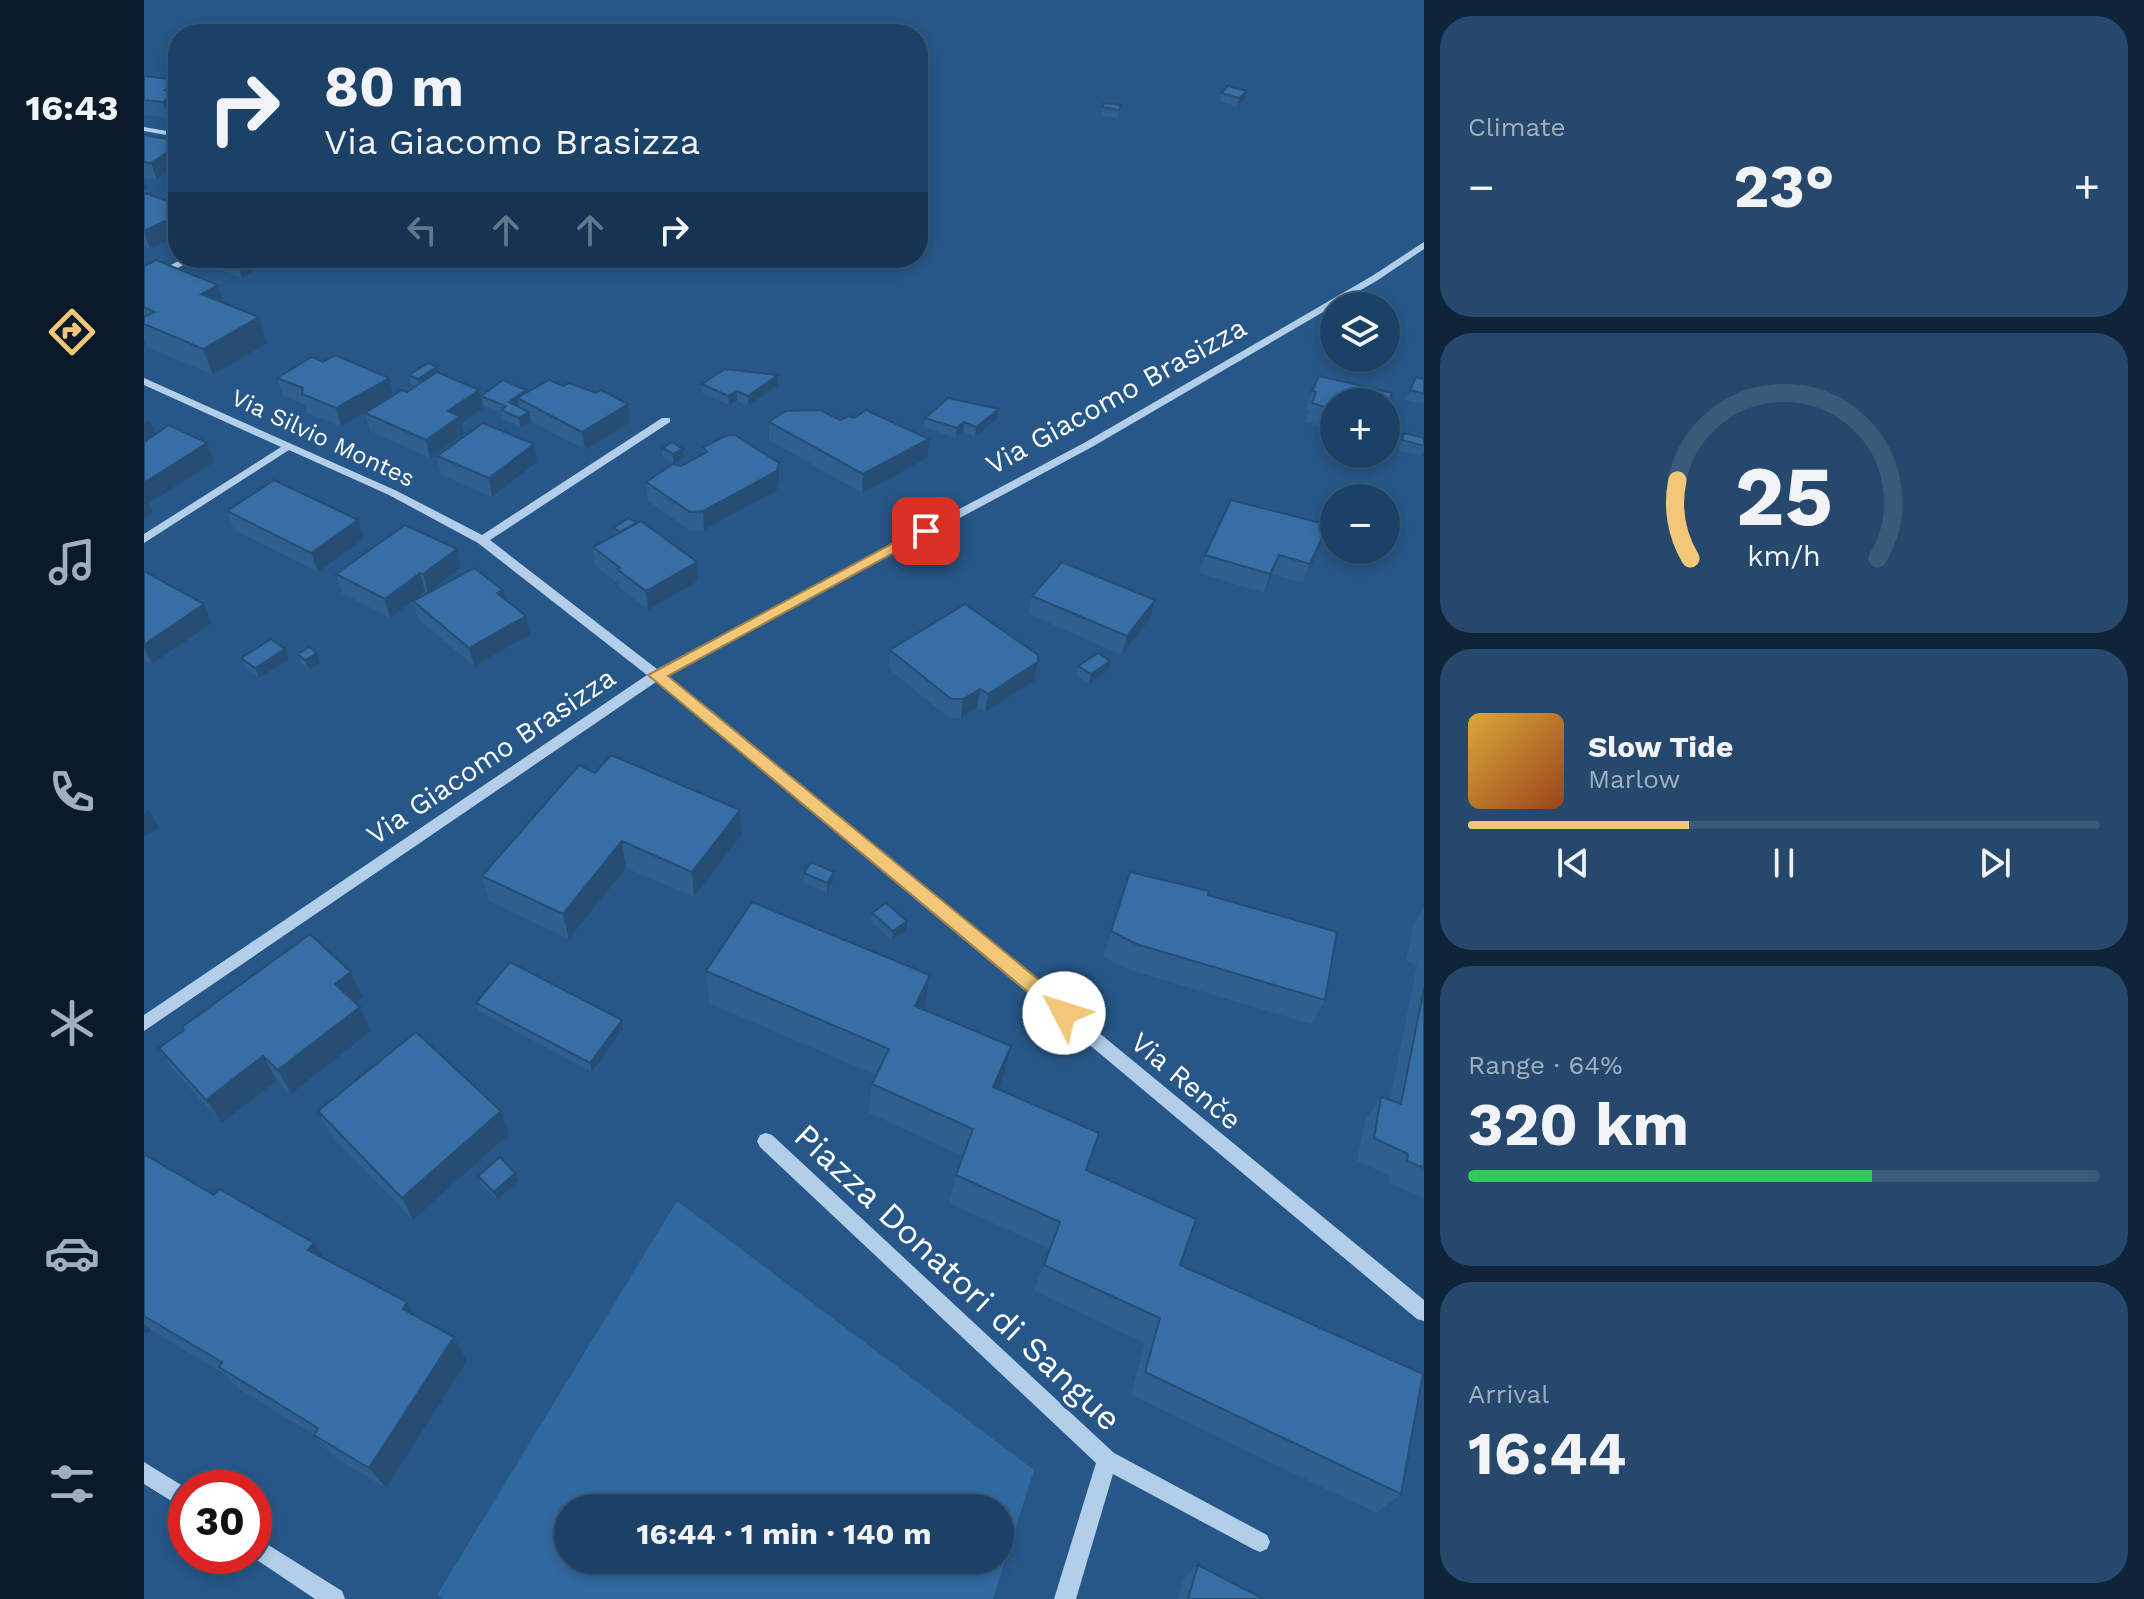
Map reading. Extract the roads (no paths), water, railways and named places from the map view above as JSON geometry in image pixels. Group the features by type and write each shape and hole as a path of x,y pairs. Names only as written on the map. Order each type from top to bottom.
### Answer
{"street":[{"path":"144,129 168,133"},
{"name":"Via Giacomo Brasizza","path":"144,1024 656,675 1088,445 1375,278 1424,245"},
{"path":"144,282 172,268"},
{"name":"Via Silvio Montes","path":"144,381 393,493 482,540 656,675"},
{"path":"482,540 666,420"},
{"path":"144,539 289,446"},
{"name":"Via Renče","path":"656,675 1424,1312"},
{"name":"Piazza Donatori di Sangue","path":"766,1141 1107,1460 1260,1542"},
{"name":"Piazza Donatori di Sangue","path":"1065,1599 1107,1460"},
{"path":"144,1472 168,1488"},
{"path":"272,1558 334,1599"}]}
